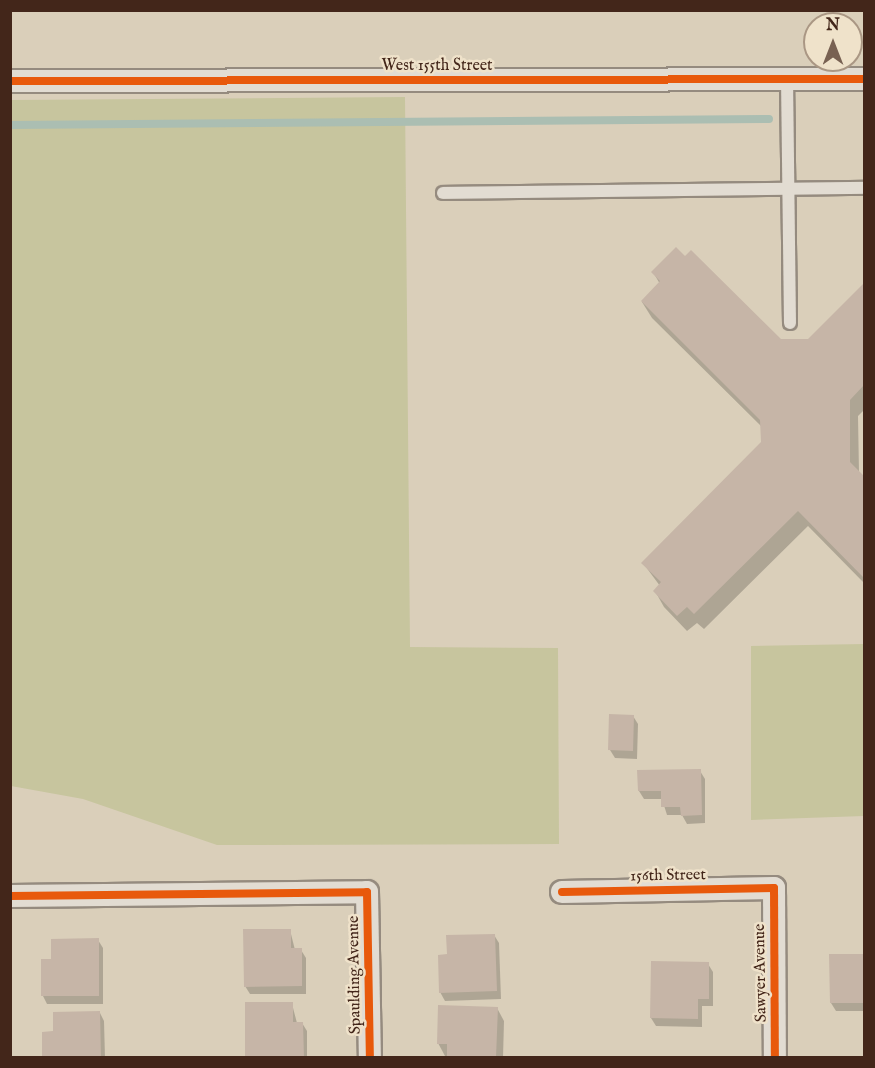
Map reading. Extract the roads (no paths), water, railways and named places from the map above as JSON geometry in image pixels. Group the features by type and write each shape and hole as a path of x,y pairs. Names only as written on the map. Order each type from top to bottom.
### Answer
{"street":[{"name":"West 155th Street","path":"10,81 864,79"},
{"name":"156th Street","path":"562,892 774,888"},
{"name":"Sawyer Avenue","path":"774,888 775,1058"},
{"name":"Spaulding Avenue","path":"10,896 367,892 370,1058"}],"lane":[{"path":"787,78 790,323"},
{"path":"443,193 864,188"}],"waterway":[{"path":"10,125 769,119"}]}
